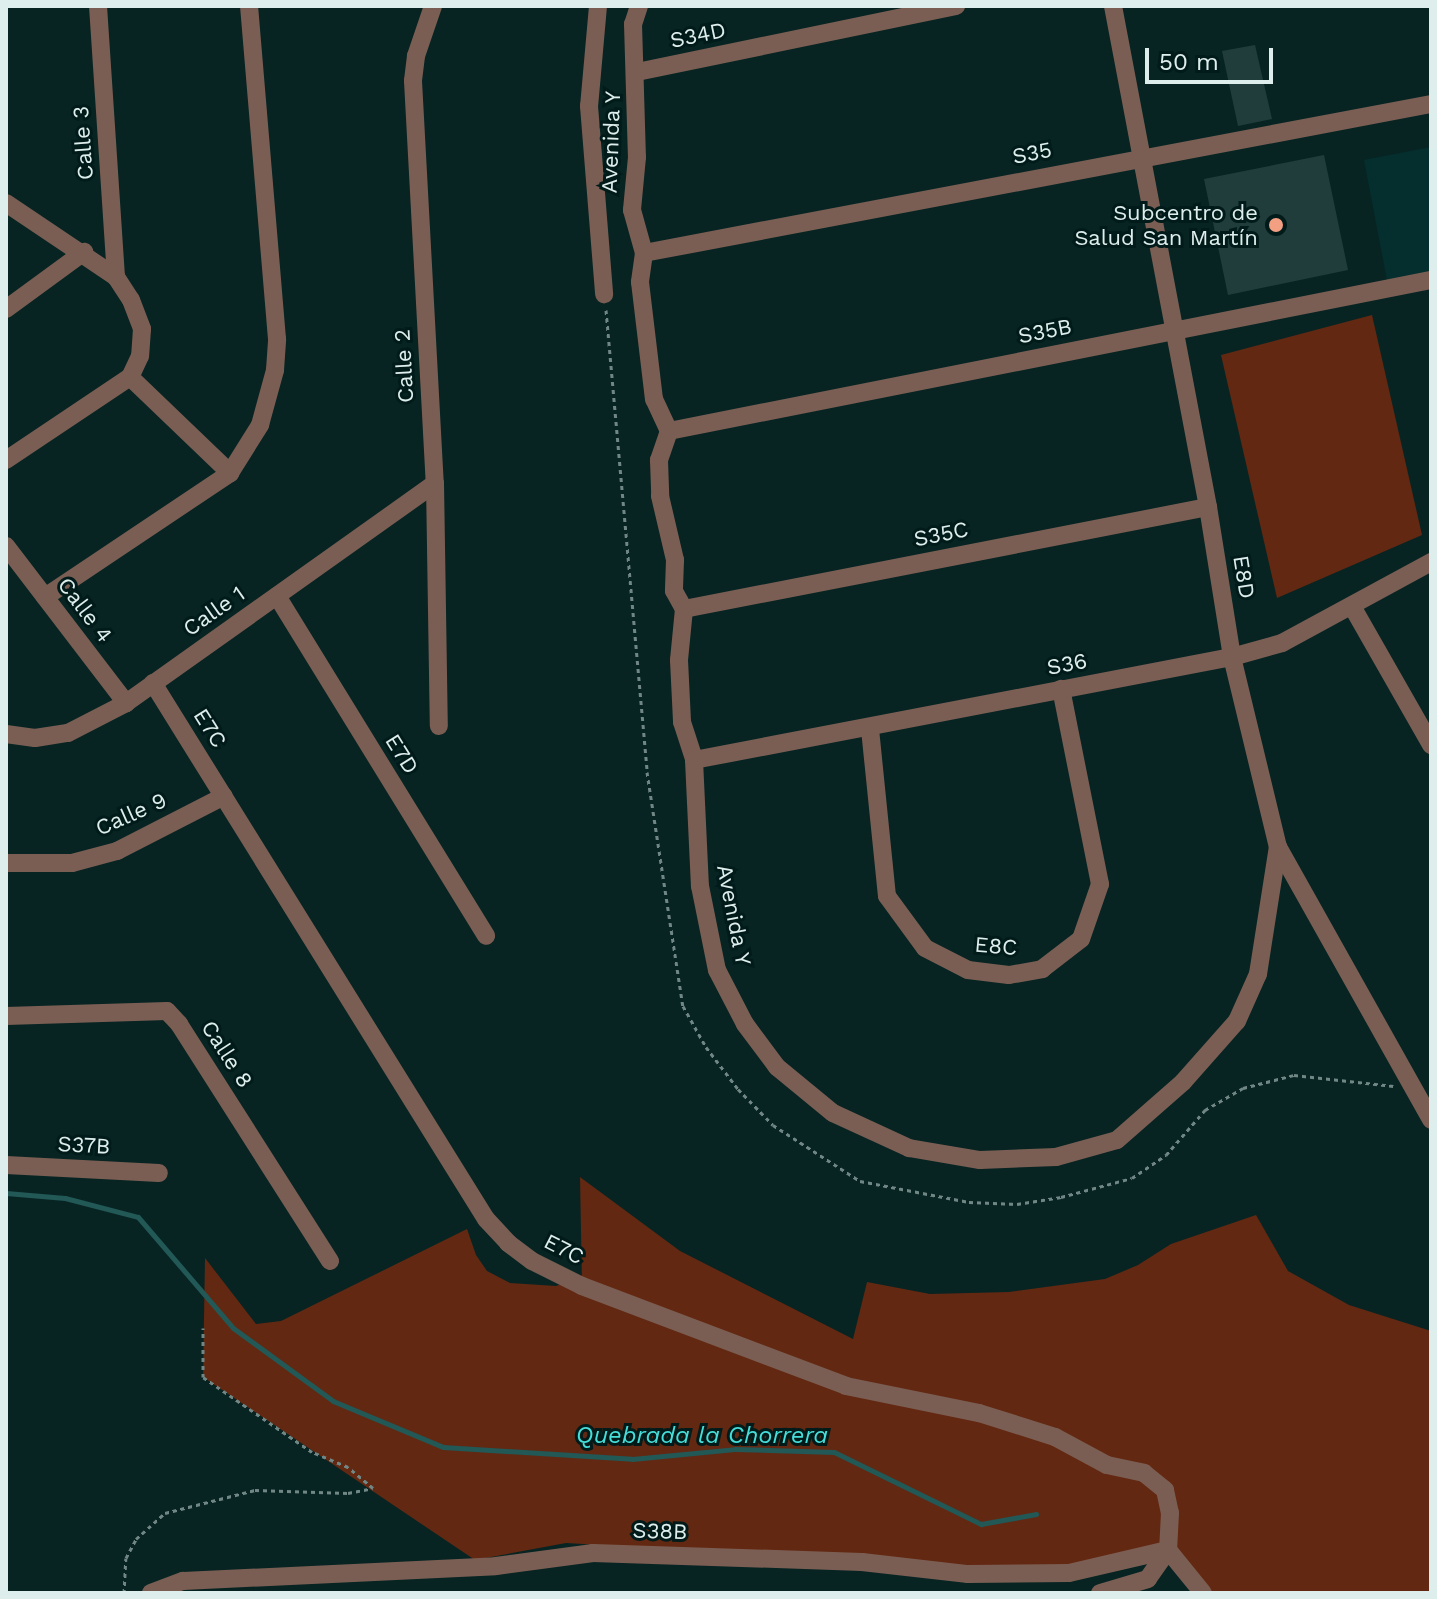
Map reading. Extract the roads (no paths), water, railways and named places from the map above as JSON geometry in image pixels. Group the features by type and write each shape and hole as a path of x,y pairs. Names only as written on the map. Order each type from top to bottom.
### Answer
{"street":[{"name":"Calle 3","path":"98,6 116,277"},
{"path":"45,597 230,473 260,425 275,370 277,339 249,6"},
{"name":"Calle 2","path":"433,6 416,56 413,81 435,483 439,726"},
{"path":"598,6 589,106 604,294"},
{"name":"Avenida Y","path":"639,6 633,24 637,72 637,157 632,210 644,253 640,282 654,399 669,431 659,460 660,496 675,560 674,591 684,609 679,660 682,722 694,760 700,886 717,970 745,1024 777,1067 833,1113 909,1148 980,1160 1056,1157 1117,1140 1183,1082 1237,1021 1258,974 1278,847"},
{"name":"S34D","path":"637,72 956,6"},
{"name":"E8D","path":"1113,6 1139,157 1208,507 1232,657 1278,847 1431,1120"},
{"name":"S35","path":"644,253 1431,104"},
{"path":"6,203 84,252 116,277 131,300 142,329 140,356 130,377 6,460"},
{"path":"6,309 84,252"},
{"name":"S35B","path":"669,431 1431,280"},
{"path":"130,377 230,473"},
{"name":"Calle 1","path":"6,734 35,738 68,733 126,703 435,483"},
{"name":"S35C","path":"684,609 1208,507"},
{"name":"Calle 4","path":"6,546 126,703"},
{"name":"S36","path":"694,760 870,729 1232,657 1282,643 1353,608 1431,562"},
{"name":"E7D","path":"277,596 486,936"},
{"path":"1353,608 1430,739"},
{"name":"E7C","path":"153,683 486,1219 508,1243 532,1261 582,1286 846,1386 979,1413 1055,1437 1107,1465 1144,1473 1165,1490 1170,1513 1168,1550"},
{"name":"E8C","path":"870,729 887,896 925,948 968,970 1009,975 1042,969 1081,939 1100,884 1061,689"},
{"name":"Calle 9","path":"6,863 72,863 117,851 224,796"},
{"name":"Calle 8","path":"6,1016 167,1011 179,1024 330,1261"},
{"name":"S37B","path":"6,1165 159,1173"},
{"path":"1100,1593 1148,1579 1168,1550 1203,1593"},
{"name":"S38B","path":"151,1593 183,1581 496,1566 593,1553 862,1562 968,1574 1055,1573 1168,1550"}],"waterway":[{"name":"Quebrada la Chorrera","path":"6,1193 65,1198 138,1217 233,1328 333,1401 443,1447 632,1459 735,1449 834,1452 981,1524 1036,1514"}],"place":[{"name":"Subcentro de Salud San Martín","path":"1276,225"}]}
